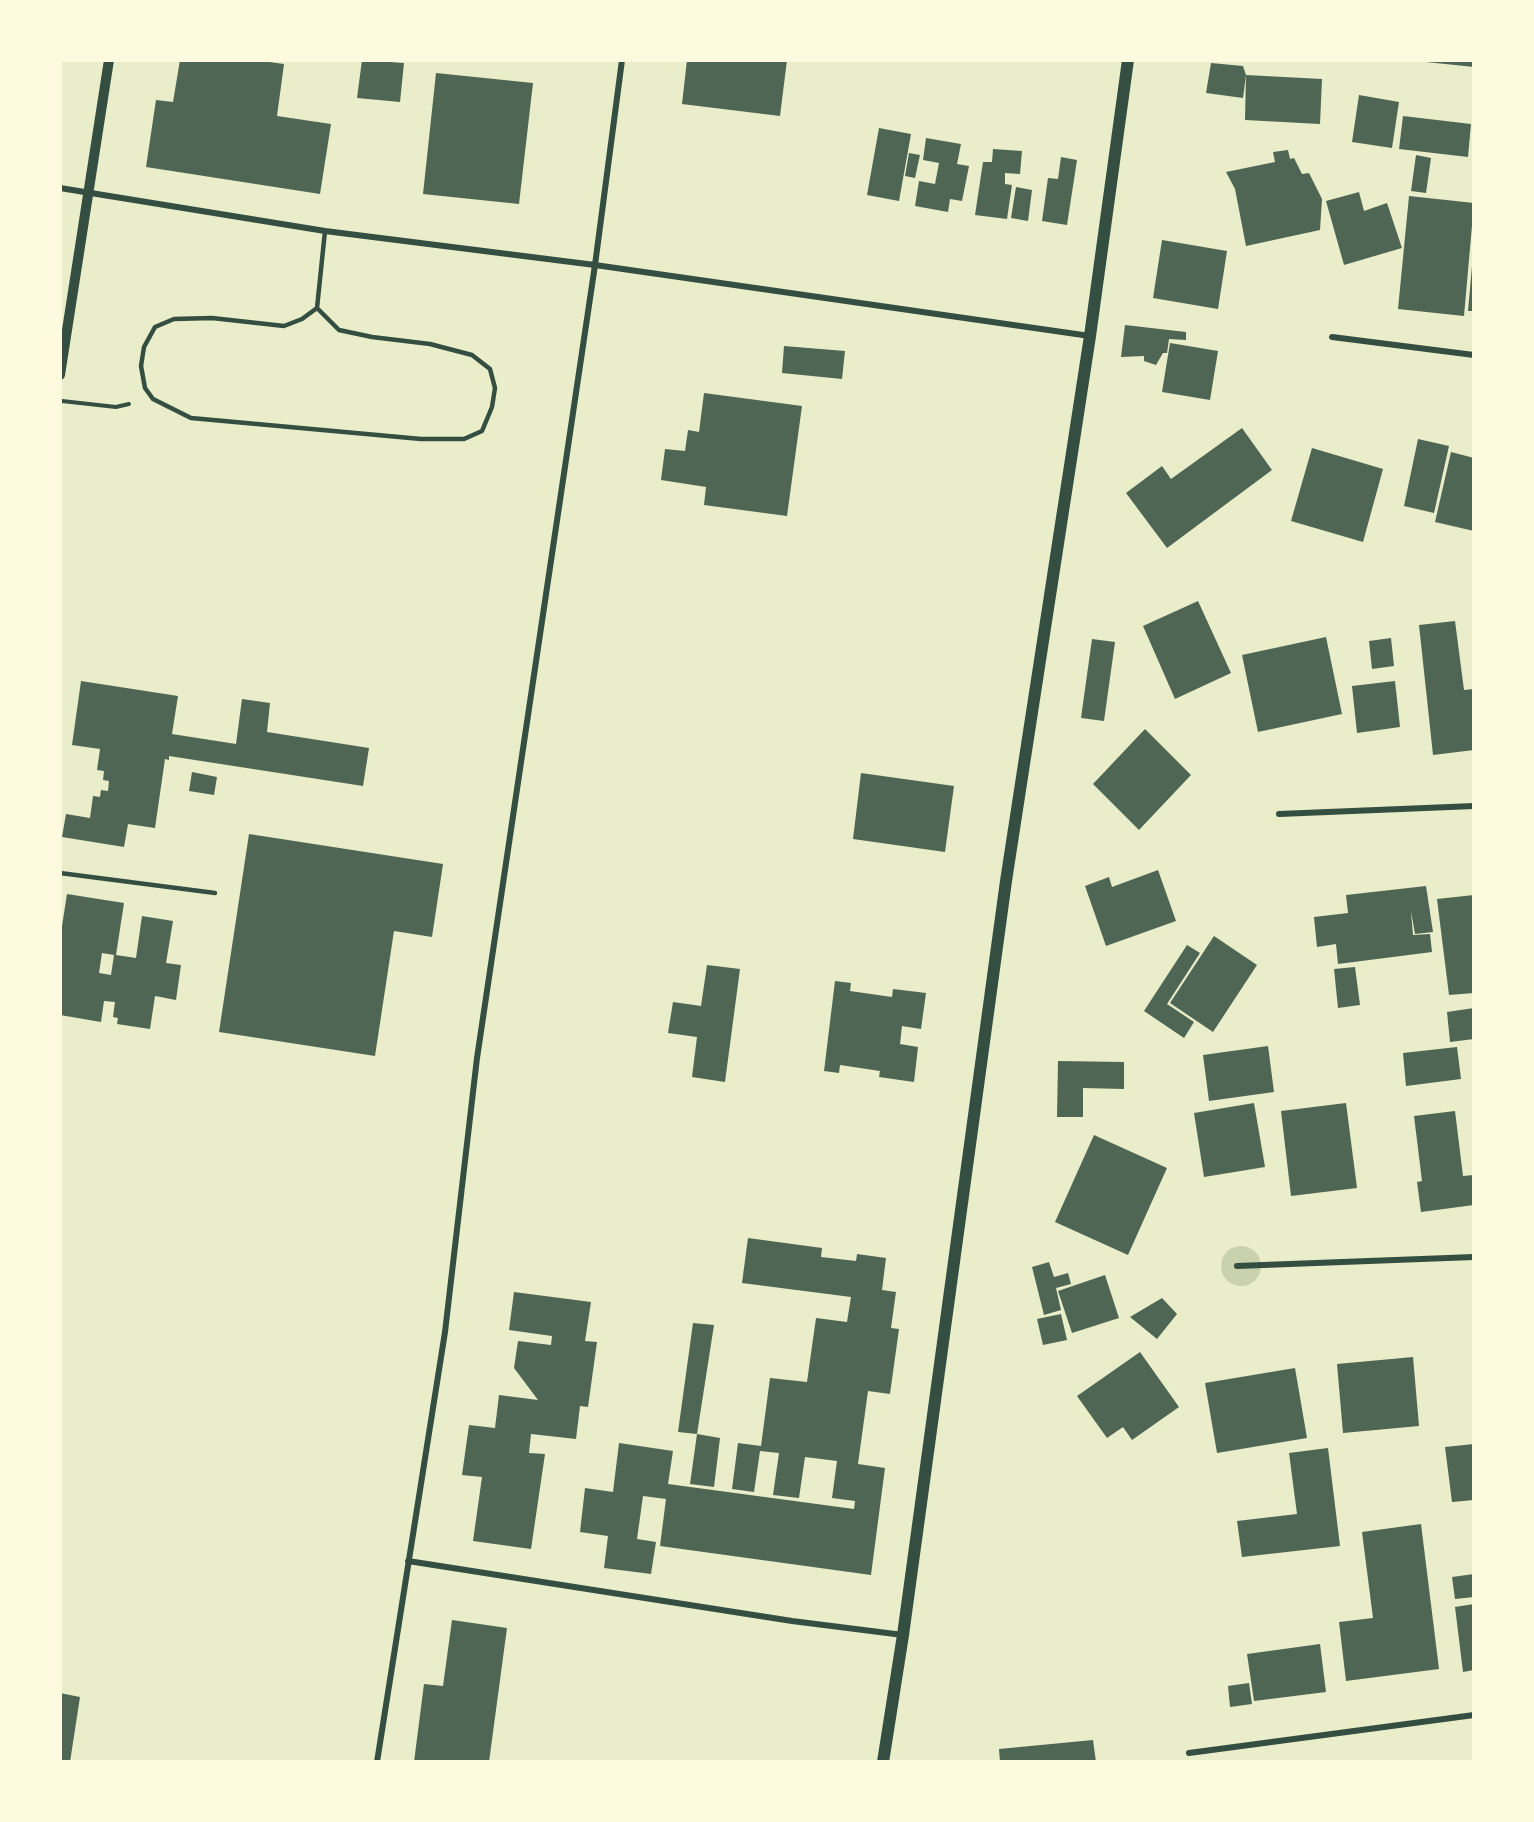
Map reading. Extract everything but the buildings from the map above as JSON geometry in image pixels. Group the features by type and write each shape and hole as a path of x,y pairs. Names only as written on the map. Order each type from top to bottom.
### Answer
{"main road":[{"path":"883,1762 903,1635 1006,881 1089,336 1128,60"}],"street":[{"path":"60,375 109,60"},
{"path":"377,1762 444,1332 477,1058 595,265 622,60"},
{"path":"60,188 325,231 595,265 1089,336"},
{"path":"1332,337 1474,355"},
{"path":"1279,814 1474,806"},
{"path":"1237,1266 1474,1257"},
{"path":"408,1561 792,1621 903,1635"},
{"path":"1189,1754 1474,1715"}],"lane":[{"path":"317,308 325,231"},
{"path":"317,308 339,330 472,355 490,369 495,388 492,406 482,431 464,439 421,438 191,418 153,399 145,388 141,366 144,347 155,327 174,319 212,318 284,326 317,308"},
{"path":"60,873 214,892"}],"path":[{"path":"60,401 116,407"}],"green space":[{"path":"1241,1246 1249,1247 1255,1252 1260,1258 1260,1274 1255,1280 1249,1285 1241,1286 1233,1285 1227,1280 1222,1274 1221,1266 1222,1258 1227,1252 1233,1247"}]}
